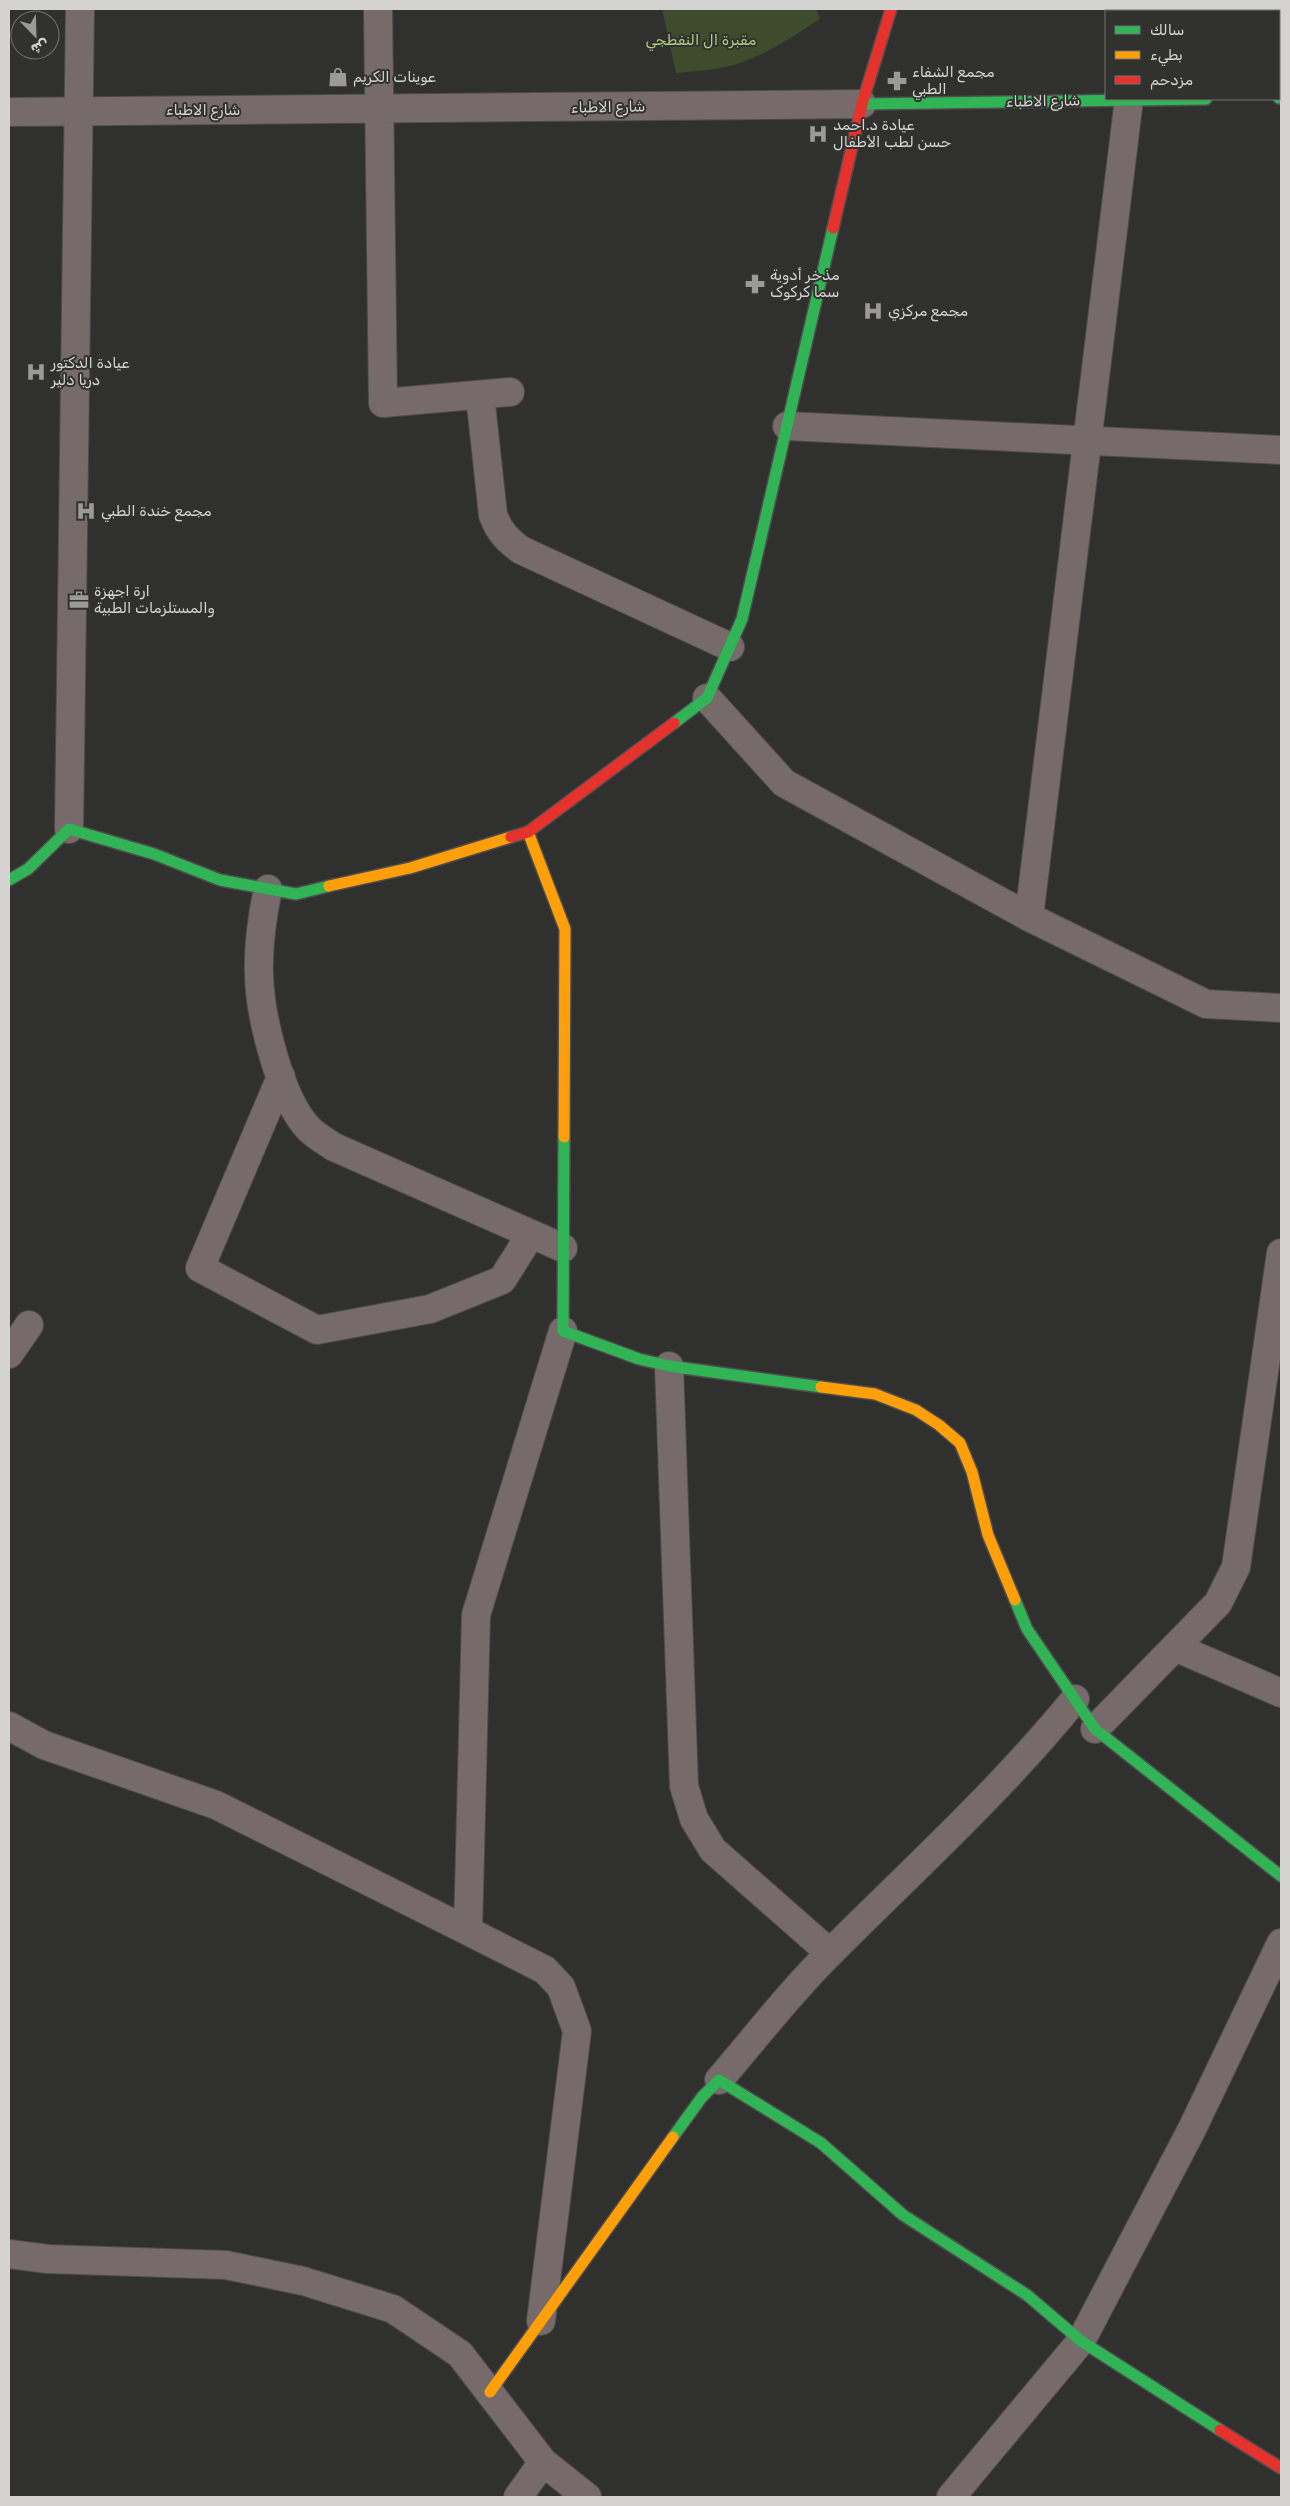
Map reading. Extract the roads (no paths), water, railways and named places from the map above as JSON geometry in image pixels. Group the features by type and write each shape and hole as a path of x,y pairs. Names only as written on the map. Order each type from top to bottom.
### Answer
{"street":[{"path":"9,880 28,869 69,829 80,9"},
{"path":"378,9 383,403 510,392"},
{"path":"69,829 154,854 220,880 296,894 410,868 528,832 707,698 742,619 862,104 891,9"},
{"name":"شارع الاطباء","path":"9,112 78,110 379,110 1105,99"},
{"path":"1029,917 1129,100"},
{"path":"480,395 492,515 498,529 508,541 521,550 730,647"},
{"path":"787,426 1281,450"},
{"path":"707,698 784,784 1029,917 1206,1004 1281,1008"},
{"path":"468,1931 476,1615 563,1331 564,930 528,832"},
{"path":"268,889 259,944 259,977 268,1036 281,1077 308,1128 326,1142 563,1248"},
{"path":"281,1077 200,1268 317,1330 430,1309 502,1280 530,1234"},
{"path":"1095,1729 1177,1648 1218,1603 1236,1566 1281,1253"},
{"path":"9,1354 29,1325"},
{"path":"563,1331 639,1358 669,1366 875,1394 916,1410 939,1425 960,1443 972,1472 988,1535 1027,1629 1095,1729 1281,1876"},
{"path":"669,1366 684,1786 694,1819 713,1850 830,1953"},
{"path":"1177,1648 1281,1693"},
{"path":"490,2392 702,2096 719,2080 830,1953 944,1842 1047,1733 1075,1699"},
{"path":"9,1726 44,1745 216,1805 545,1970 561,1987 577,2031 540,2321"},
{"path":"951,2497 1081,2341 1192,2129 1281,1943"},
{"path":"719,2080 821,2143 903,2215 1028,2295 1081,2341 1281,2468"},
{"path":"9,2254 48,2259 226,2265 303,2281 393,2309 460,2354 543,2462 587,2497"},
{"path":"518,2497 543,2462"}],"place":[{"name":"عوينات الكريم","path":"338,77"},
{"name":"مجمع الشفاء الطبي","path":"897,81"},
{"name":"عيادة د.احمد حسن لطب الأطفال","path":"818,134"},
{"name":"مذخر أدویة سما کرکوک","path":"755,284"},
{"name":"مجمع مركزي","path":"873,311"},
{"name":"عيادة الدكتور دريا دلير","path":"36,372"},
{"name":"مجمع خندة الطبي","path":"86,511"},
{"name":"ارة اجهزة والمستلزمات الطبية","path":"79,600"}],"park label":[{"name":"مقبرة ال النفطجي","path":"701,40"}]}
